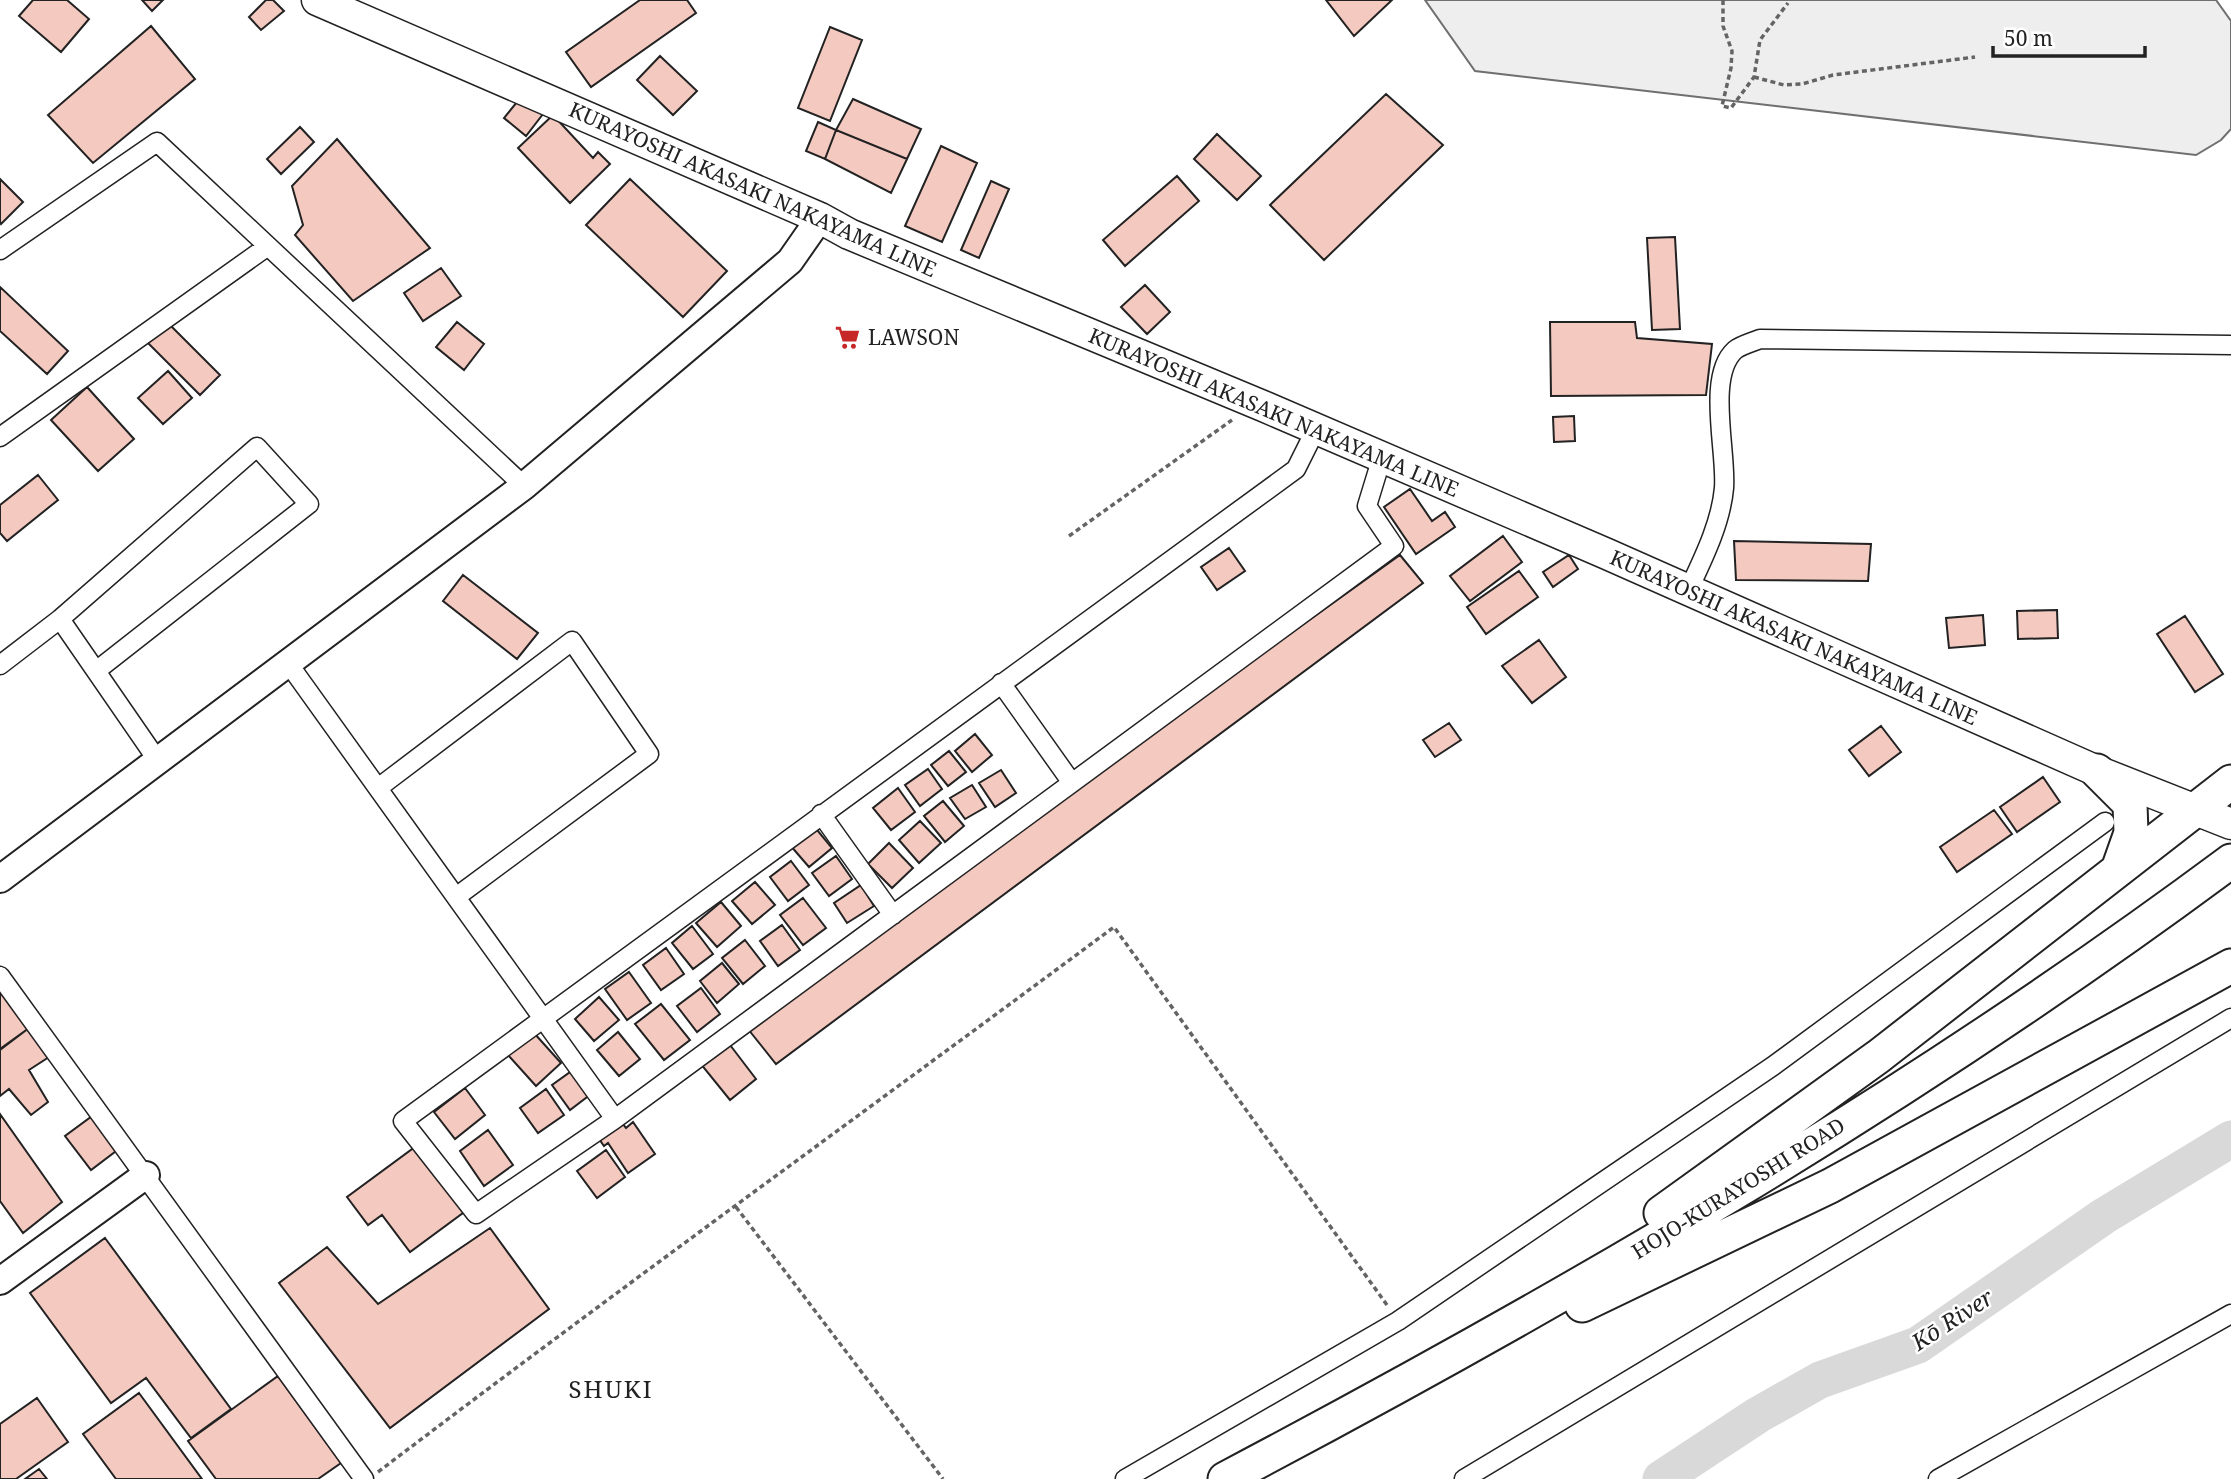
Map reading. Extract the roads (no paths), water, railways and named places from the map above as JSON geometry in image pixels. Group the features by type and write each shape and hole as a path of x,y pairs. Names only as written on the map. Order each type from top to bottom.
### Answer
{"highway":[{"path":"2097,771 2130,804 2131,833 2119,867"},
{"path":"1457,1353 1707,1181 1868,1064 2231,782"},
{"name":"HOJO-KURAYOSHI ROAD","path":"1224,1479 1457,1353 1686,1222 2031,1003 2228,873"},
{"name":"HOJO-KURAYOSHI ROAD","path":"1269,1479 1399,1411 1561,1315 1786,1180 2041,1019 2228,873"},
{"path":"1561,1315 1830,1186 2231,966"}],"main road":[{"name":"KURAYOSHI AKASAKI NAKAYAMA LINE","path":"317,0 820,218 849,234 1242,397 2097,771 2231,824"}],"street":[{"path":"0,250 157,142 524,486"},
{"path":"0,879 524,486 790,261 820,218"},
{"path":"0,436 268,246"},
{"path":"1688,590 1708,548 1724,489 1720,383 1725,366 1735,349 1760,339 2231,345"},
{"path":"1316,429 1296,469 403,1121 476,1214 615,1119 1394,546 1367,506 1382,457"},
{"path":"0,665 60,619 257,447 309,504 96,671"},
{"path":"60,619 158,761"},
{"path":"377,788 572,641 649,754 456,897"},
{"path":"288,663 615,1119"},
{"path":"1001,683 1072,783"},
{"path":"821,814 893,915"},
{"path":"1125,1479 1398,1321 1773,1066 2105,821"},
{"path":"0,976 366,1479"},
{"path":"1464,1479 2231,1018"},
{"path":"0,1281 146,1175"},
{"path":"1938,1479 2231,1314"}],"waterway":[{"name":"Kō River","path":"1661,1479 1758,1415 1820,1380 1918,1345 2104,1216 2231,1139"}],"place":[{"name":"LAWSON","path":"848,337"}],"district":[{"name":"SHUKI","path":"611,1388"}]}
